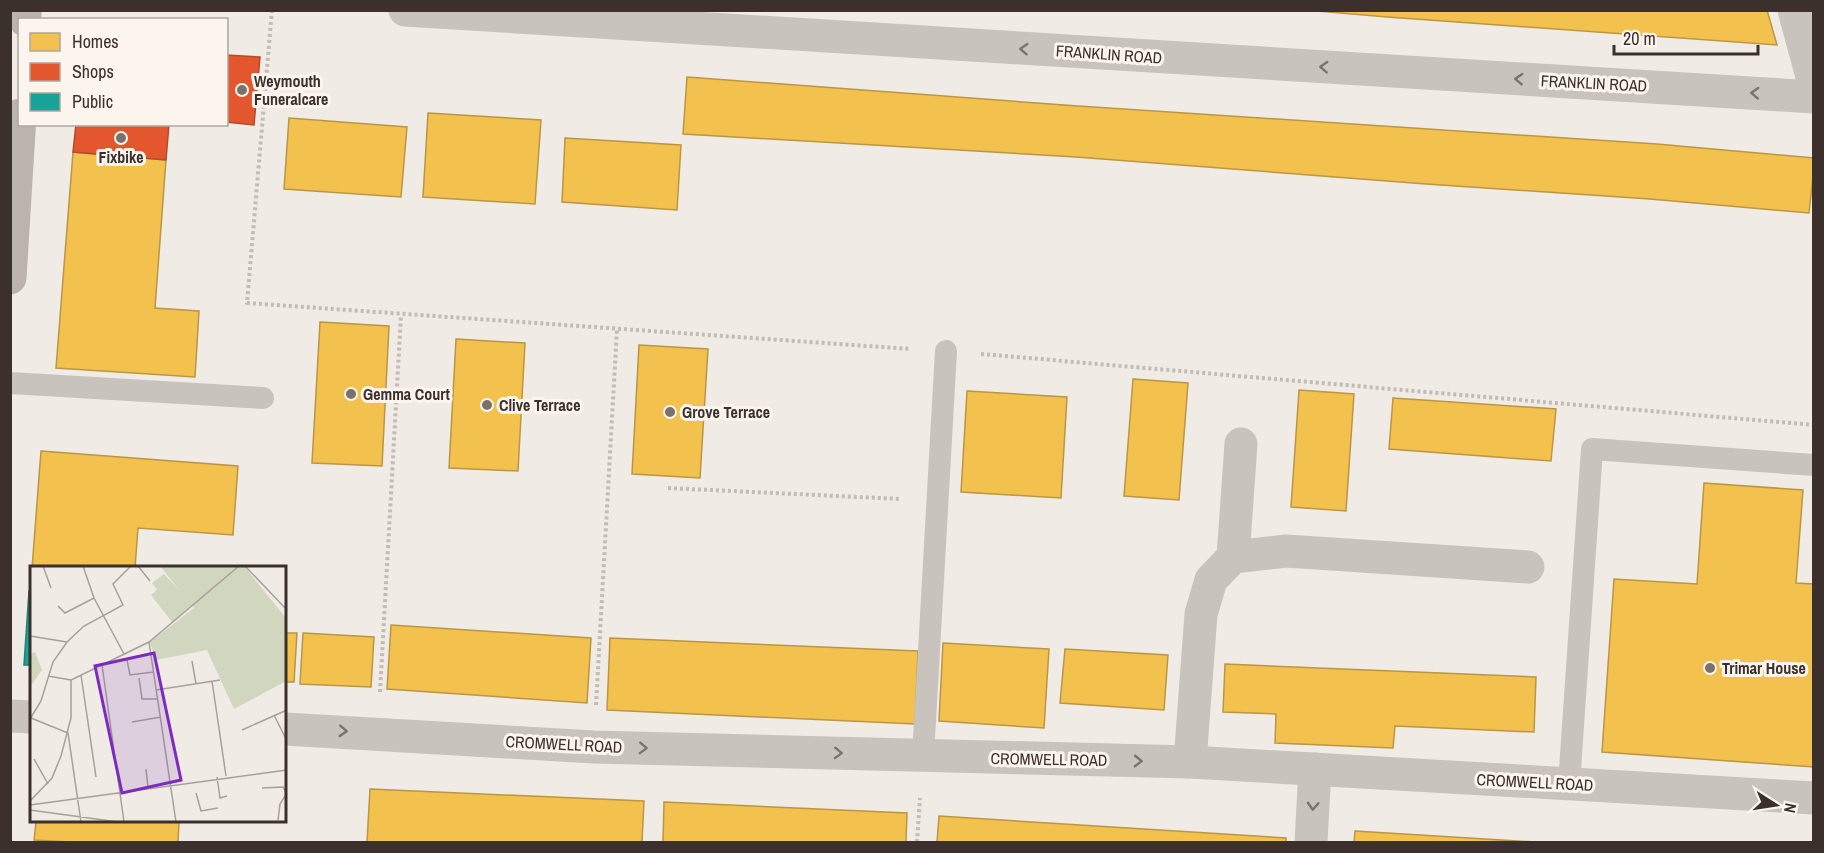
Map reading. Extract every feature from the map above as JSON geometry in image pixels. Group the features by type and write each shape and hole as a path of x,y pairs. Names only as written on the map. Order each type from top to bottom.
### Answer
{"street":[{"name":"FRANKLIN ROAD","path":"405,10 1814,97"},
{"path":"1794,10 1814,84"},
{"path":"10,278 19,126"},
{"path":"1190,762 1201,614 1211,580 1233,557 1241,444"},
{"path":"1233,557 1286,551 1528,567"},
{"path":"10,716 30,717"},
{"name":"CROMWELL ROAD","path":"286,729 594,747 1190,762 1814,798"},
{"path":"1311,843 1315,769"}],"lane":[{"path":"923,756 946,351"},
{"path":"10,383 263,398"},
{"path":"1569,784 1592,449 1814,465"}],"path":[{"path":"272,10 247,303 946,351 1814,425"},
{"path":"378,733 401,315"},
{"path":"594,747 617,329"},
{"path":"668,488 937,500"}],"building: Homes":[{"path":"1305,10 1767,10 1777,45 1387,17"},
{"path":"687,77 1078,106 1657,144 1814,158 1814,168 1809,213 1650,199 1076,157 683,134"},
{"path":"428,113 541,120 535,204 423,197"},
{"path":"289,118 407,127 401,197 284,189"},
{"path":"565,138 681,145 677,210 562,202"},
{"path":"73,152 166,160 155,308 199,311 195,377 56,368"},
{"name":"Gemma Court","path":"320,322 389,326 382,466 312,463"},
{"name":"Clive Terrace","path":"456,339 525,343 518,471 449,468"},
{"name":"Grove Terrace","path":"639,345 708,349 700,478 632,474"},
{"path":"1133,379 1188,383 1179,500 1124,496"},
{"path":"1299,390 1354,394 1346,511 1291,507"},
{"path":"967,391 1067,397 1061,498 961,492"},
{"path":"1393,398 1556,409 1551,461 1389,449"},
{"path":"41,451 238,466 233,535 138,528 135,566 32,566"},
{"name":"Trimar House","path":"1704,483 1803,490 1796,583 1814,584 1814,767 1602,752 1614,579 1697,584"},
{"path":"391,625 591,638 587,703 387,689"},
{"path":"286,633 297,633 294,682 286,682"},
{"path":"303,633 374,637 371,687 300,684"},
{"path":"610,638 918,651 915,724 607,710"},
{"path":"943,643 1049,649 1044,728 939,721"},
{"path":"1065,649 1168,655 1164,710 1060,703"},
{"path":"1225,664 1536,677 1534,732 1395,726 1393,748 1275,743 1276,714 1223,712"},
{"path":"370,789 644,801 642,842 367,842"},
{"path":"664,802 907,813 906,842 663,842"},
{"path":"939,816 1286,838 1286,842 937,842"},
{"path":"36,823 179,823 178,842 34,840"},
{"path":"1355,831 1535,842 1354,842"}],"building: Shops":[{"name":"Weymouth Funeralcare","path":"228,55 260,57 254,125 228,122"},
{"name":"Fixbike","path":"76,126 169,126 166,160 73,152"}],"building: Public":[{"path":"29,591 30,591 30,665 24,665"}],"place":[{"name":"Weymouth Funeralcare","path":"242,90"},
{"name":"Fixbike","path":"121,138"},
{"name":"Gemma Court","path":"351,394"},
{"name":"Clive Terrace","path":"487,405"},
{"name":"Grove Terrace","path":"670,412"},
{"name":"Trimar House","path":"1710,668"}]}
